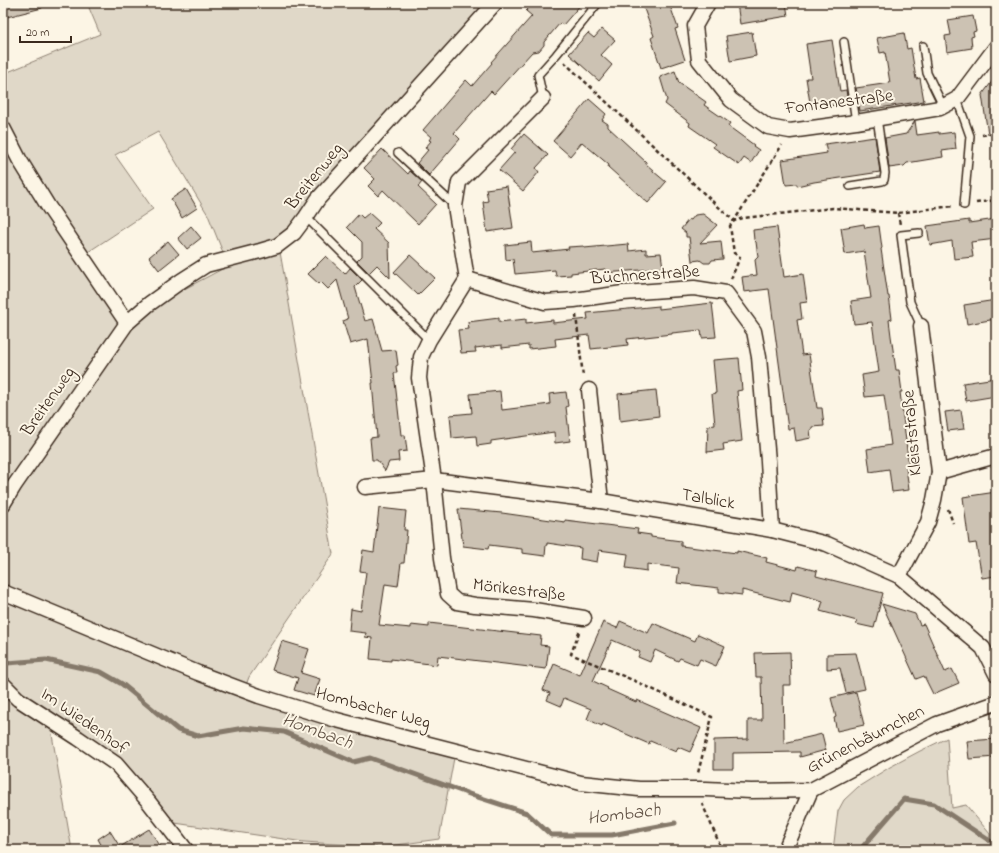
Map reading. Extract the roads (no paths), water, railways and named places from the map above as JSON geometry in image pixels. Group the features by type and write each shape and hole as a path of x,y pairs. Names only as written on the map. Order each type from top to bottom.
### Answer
{"street":[{"name":"Breitenweg","path":"3,504 126,323 176,284 206,265 277,246 294,233 318,199 495,3"},
{"name":"Fontanestraße","path":"708,3 695,26 699,60 731,100 768,127 790,131 940,108 957,99 996,47"},
{"path":"467,279 455,206 459,182 543,98"},
{"path":"3,128 19,159 48,206 126,323"},
{"name":"Büchnerstraße","path":"467,279 545,302 574,300 623,293 694,288 726,293 754,331 759,357 768,460 772,530"},
{"name":"Mörikestraße","path":"467,279 429,340 421,357 419,378 434,480 442,558 448,594 457,602 534,610 584,618"},
{"name":"Kleiststraße","path":"899,576 928,522 939,472 921,326"},
{"path":"589,390 601,501"},
{"path":"939,472 996,456"},
{"name":"Talblick","path":"366,488 434,480 601,501 772,530 827,544 899,576 982,648 996,674"},
{"name":"Hombacher Weg","path":"3,592 252,693 333,718 432,745 581,783 639,790 751,791"},
{"name":"Im Wiedenhof","path":"3,684 18,699 116,764 148,801 186,850"},
{"name":"Grünenbäumchen","path":"751,791 811,790 937,724 996,703"},
{"path":"785,850 811,790"}],"lane":[{"path":"543,98 538,75 598,3"},
{"path":"844,42 856,122"},
{"path":"923,46 927,73 943,106"},
{"path":"957,99 970,136 964,205"},
{"path":"850,186 884,180 885,173 877,118"},
{"path":"398,153 455,206"},
{"path":"306,217 429,340"},
{"path":"919,233 901,236 910,302 921,326"}],"waterway":[{"name":"Hombach","path":"3,657 7,663 46,660 101,672 122,684 178,730 198,736 244,728 284,732 353,762 370,758 527,813 551,835 612,835 675,823"},
{"name":"Hombach","path":"860,850 904,799 934,804 996,845"}]}
